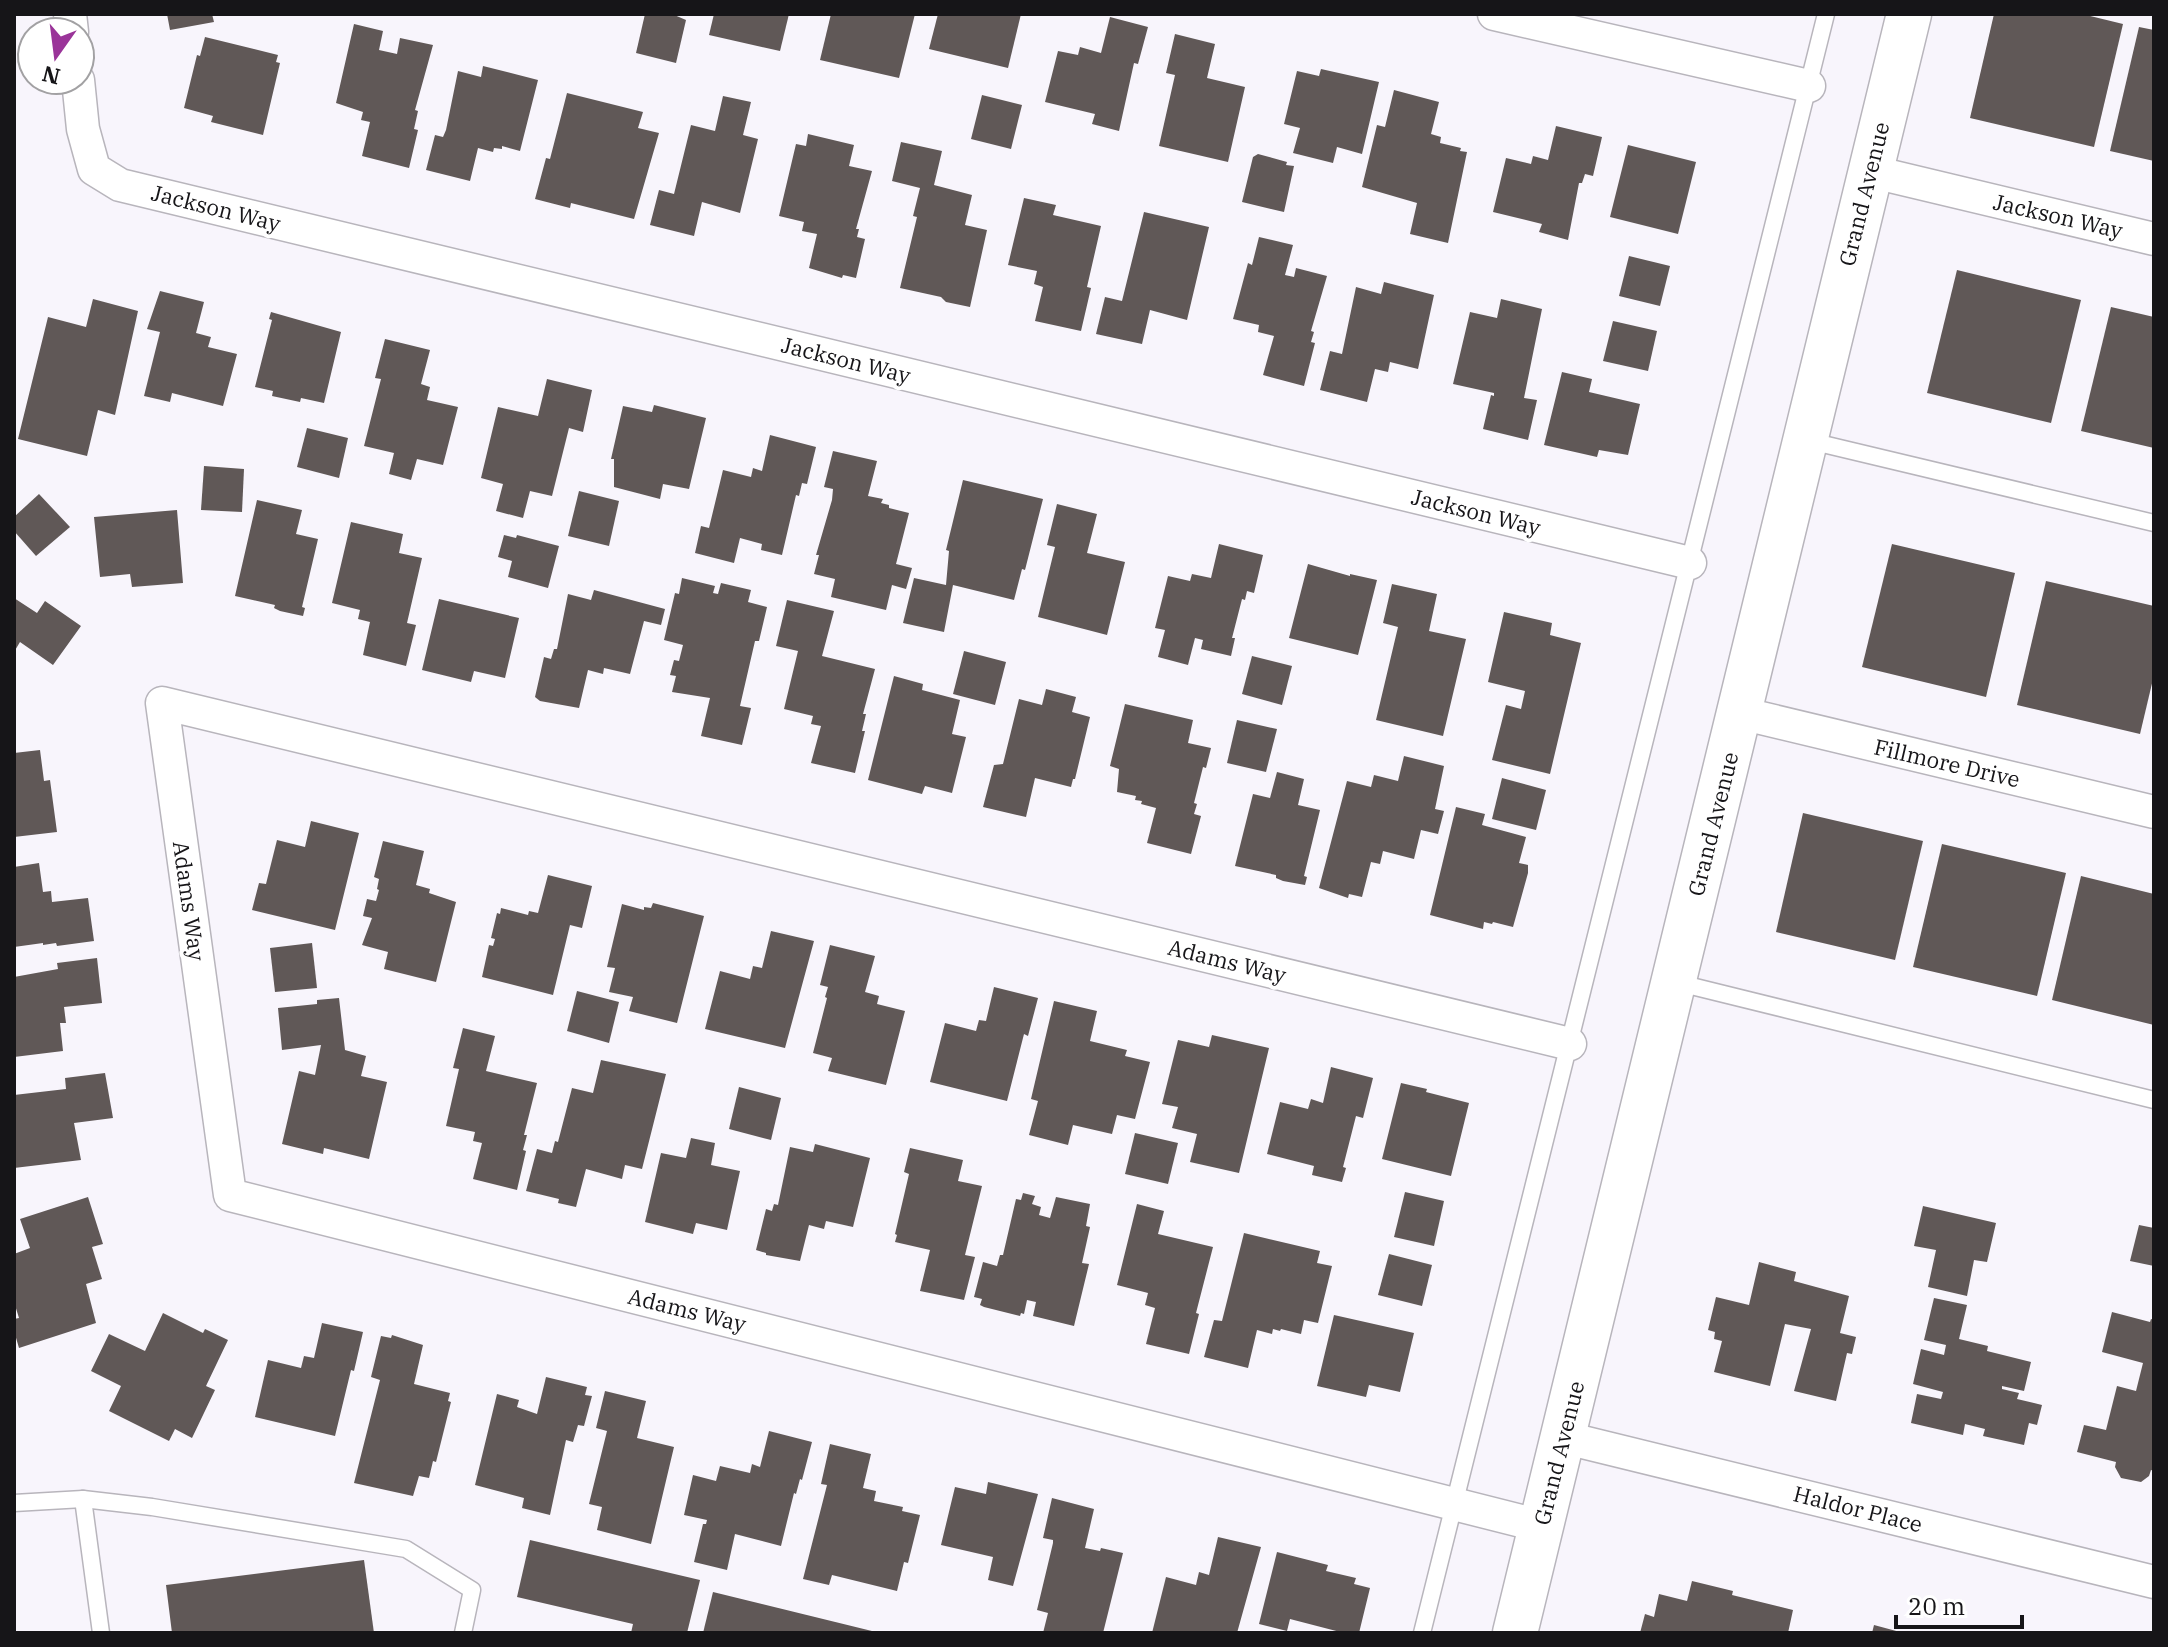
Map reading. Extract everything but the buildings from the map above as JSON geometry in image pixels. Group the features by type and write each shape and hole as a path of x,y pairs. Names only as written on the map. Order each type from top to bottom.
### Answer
{"street":[{"path":"1494,14 1809,86"},
{"name":"Grand Avenue","path":"1515,1633 1909,14"},
{"name":"Jackson Way","path":"80,96 83,129 94,169 120,185 1690,563"},
{"name":"Jackson Way","path":"1869,171 2154,239"},
{"name":"Adams Way","path":"1541,1526 230,1195 162,703 1570,1044"},
{"name":"Fillmore Drive","path":"1740,713 2154,812"},
{"name":"Haldor Place","path":"1562,1437 2154,1582"}],"lane":[{"path":"1422,1633 1826,14"},
{"path":"1806,440 2154,523"},
{"path":"1673,982 2154,1100"},
{"path":"83,1499 101,1633"},
{"path":"14,1503 83,1499 152,1507 406,1549 472,1590 463,1633"}]}
